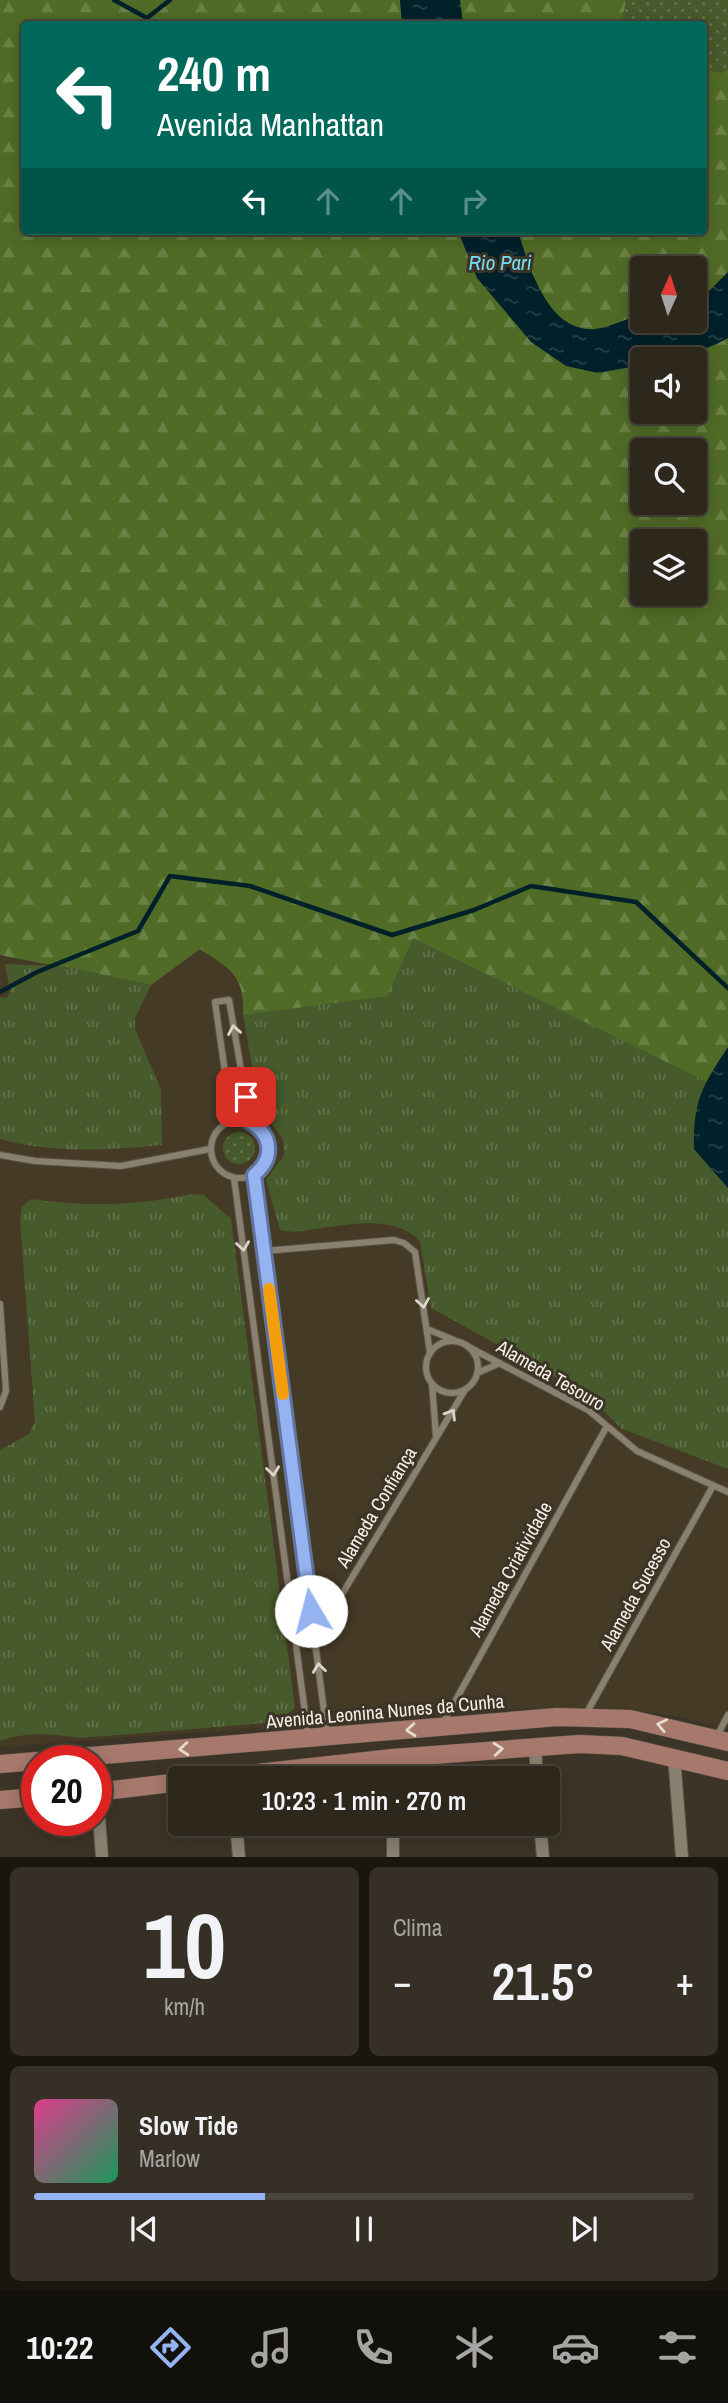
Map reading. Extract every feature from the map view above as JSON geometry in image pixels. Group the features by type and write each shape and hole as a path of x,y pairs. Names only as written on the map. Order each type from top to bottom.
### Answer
{"street":[{"name":"Avenida Leonina Nunes da Cunha","path":"112,1754 585,1716 629,1719 722,1740"},
{"path":"535,1746 536,1766"},
{"path":"325,1766 535,1746 622,1746 674,1756 728,1771"},
{"path":"674,1756 682,1857"},
{"path":"393,1758 393,1766"},
{"path":"0,1764 21,1762"},
{"path":"112,1790 168,1783"},
{"path":"0,1800 21,1798"},
{"path":"100,1836 102,1857"},
{"path":"237,1836 239,1857"},
{"path":"393,1836 393,1857"},
{"path":"541,1836 543,1857"}],"lane":[{"path":"232,1121 215,1002 229,1000 250,1122"},
{"path":"232,1121 250,1122 264,1133 269,1150 267,1160 254,1175 234,1178 217,1168 210,1149 217,1132 232,1121"},
{"path":"0,1155 35,1161 121,1166 210,1149"},
{"path":"254,1175 327,1735"},
{"path":"234,1178 309,1738"},
{"path":"264,1251 394,1240 404,1243 415,1252 430,1353 426,1371 432,1384 436,1438"},
{"path":"0,1304 6,1391 2,1404"},
{"path":"427,1329 467,1346 477,1360 477,1373"},
{"path":"430,1353 441,1344 459,1342"},
{"name":"Alameda Tesouro","path":"467,1346 588,1410 637,1451 728,1492"},
{"path":"432,1384 449,1393 465,1390 477,1373 500,1363"},
{"name":"Alameda Confiança","path":"315,1639 465,1390"},
{"name":"Alameda Criatividade","path":"441,1727 607,1426"},
{"name":"Alameda Sucesso","path":"585,1716 713,1486"},
{"path":"722,1740 728,1715"}],"shaded area":[{"path":"0,858 728,1088 728,1730 686,1718 622,1708 525,1708 0,1747"}],"green space":[{"path":"0,0 626,0 622,21 21,21 21,235 707,235 707,70 721,73 728,69 728,1366 316,1045 243,1015 241,991 233,974 200,949 151,985 0,955"},
{"path":"626,0 728,0 728,69 721,73 707,70 707,21 622,21"},
{"path":"413,938 728,1092 728,1469 622,1429 585,1393 431,1308 420,1241 408,1232 378,1223 294,1232 280,1230 266,1180 284,1155 283,1139 259,1107 243,1015 387,996"},
{"path":"5,964 63,966 151,985 135,1018 135,1029 161,1090 162,1145 60,1149 0,1139 0,997 7,998 10,991"},
{"path":"239,1132 250,1137 255,1148 250,1159 239,1164 228,1159 223,1148 228,1137"},
{"path":"191,1194 204,1195 231,1219 295,1708 278,1722 81,1738 30,1735 0,1741 0,1450 29,1434 35,1421 20,1220 22,1207 31,1199 111,1204"}],"water":[{"path":"400,0 460,0 463,21 402,21"},
{"name":"Rio Pari","path":"460,235 519,235 543,295 565,320 579,327 601,328 630,318 630,333 707,333 707,293 728,272 728,338 707,347 630,347 630,367 598,373 566,366 531,342 477,278"},
{"path":"728,1047 728,1188 694,1149 694,1132 701,1095"}],"waterway":[{"path":"114,0 147,18 170,0"},
{"path":"0,992 37,972 138,931 170,876 250,886 392,935 474,910 531,886 636,902 728,988"}],"slow traffic":[{"path":"269,1289 283,1394"}],"route":[{"path":"246,1097 250,1122 258,1126 268,1141 267,1160 262,1169 254,1175 311,1611"}]}
